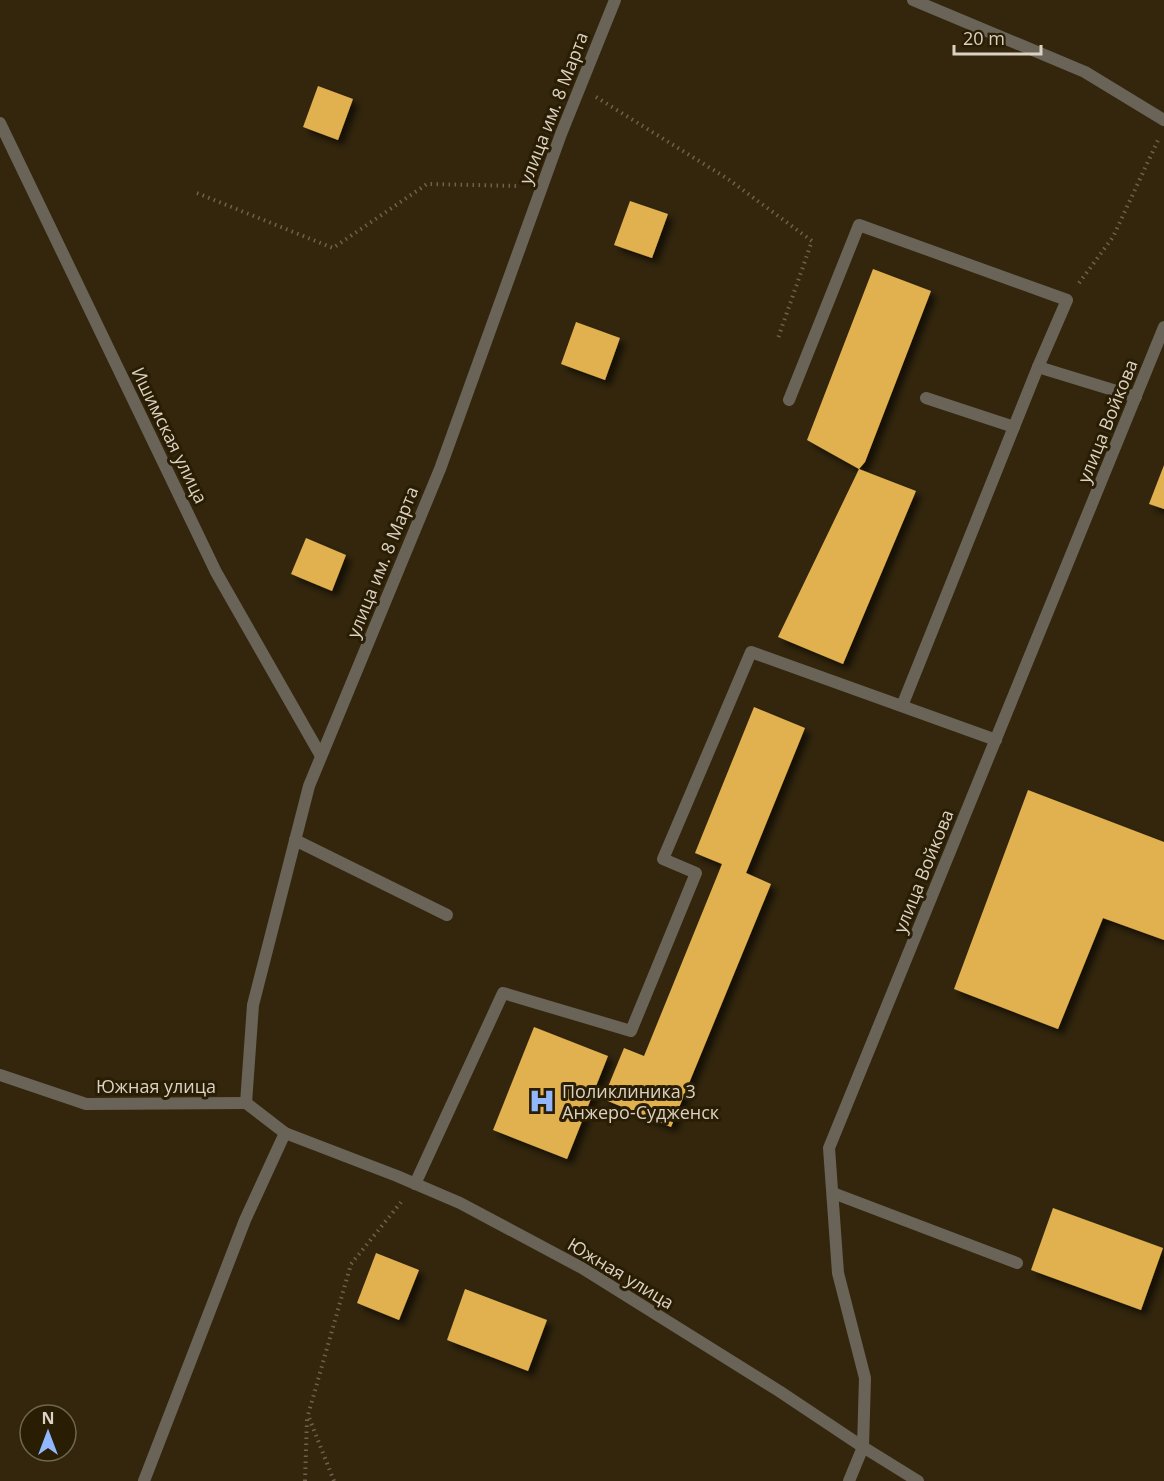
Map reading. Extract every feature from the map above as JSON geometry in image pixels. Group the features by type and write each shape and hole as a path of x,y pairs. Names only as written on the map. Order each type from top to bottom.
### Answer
{"street":[{"name":"улица им. 8 Марта","path":"246,1103 253,1005 309,786 440,469 542,186 615,0"},
{"path":"913,0 1085,72 1164,120"},
{"name":"Ишимская улица","path":"0,123 216,572 321,756"},
{"path":"789,400 859,225 1067,300 902,706"},
{"name":"улица Войкова","path":"864,1447 865,1378 838,1273 830,1148 1164,327"},
{"path":"1038,367 1136,397"},
{"path":"926,398 1014,427"},
{"path":"415,1184 503,993 630,1031 696,873 663,860 752,652 996,740"},
{"path":"295,840 447,915"},
{"name":"Южная улица","path":"0,1075 86,1104 246,1103"},
{"path":"144,1481 245,1220 285,1133 246,1103"},
{"name":"Южная улица","path":"285,1133 460,1203 582,1268 918,1481"},
{"path":"833,1193 1017,1263"},
{"path":"849,1481 864,1447"}],"path":[{"path":"580,87 728,179 812,242 777,341"},
{"path":"1067,300 1113,237 1159,136"},
{"path":"197,193 333,248 427,184 542,186"},
{"path":"305,1481 308,1415 351,1264 415,1184"},
{"path":"308,1415 334,1481"}],"building":[{"path":"318,86 353,99 338,140 303,127"},
{"path":"630,201 668,214 652,258 614,245"},
{"path":"873,269 931,291 865,462 859,469 807,440"},
{"path":"576,322 620,338 605,380 561,364"},
{"path":"1164,465 1164,509 1149,504"},
{"path":"859,469 916,491 843,664 778,637"},
{"path":"306,538 346,555 332,591 291,574"},
{"path":"754,707 805,728 746,873 771,884 671,1127 603,1099 624,1048 644,1056 722,864 695,853"},
{"path":"1028,790 1164,842 1164,940 1103,918 1058,1029 954,989"},
{"path":"534,1027 608,1056 567,1159 493,1130"},
{"path":"1053,1208 1163,1248 1141,1310 1031,1270"},
{"path":"376,1253 419,1270 399,1320 357,1303"},
{"path":"465,1289 547,1320 528,1371 447,1340"}],"place":[{"name":"Поликлиника 3 Анжеро-Судженск","path":"542,1101"}]}
